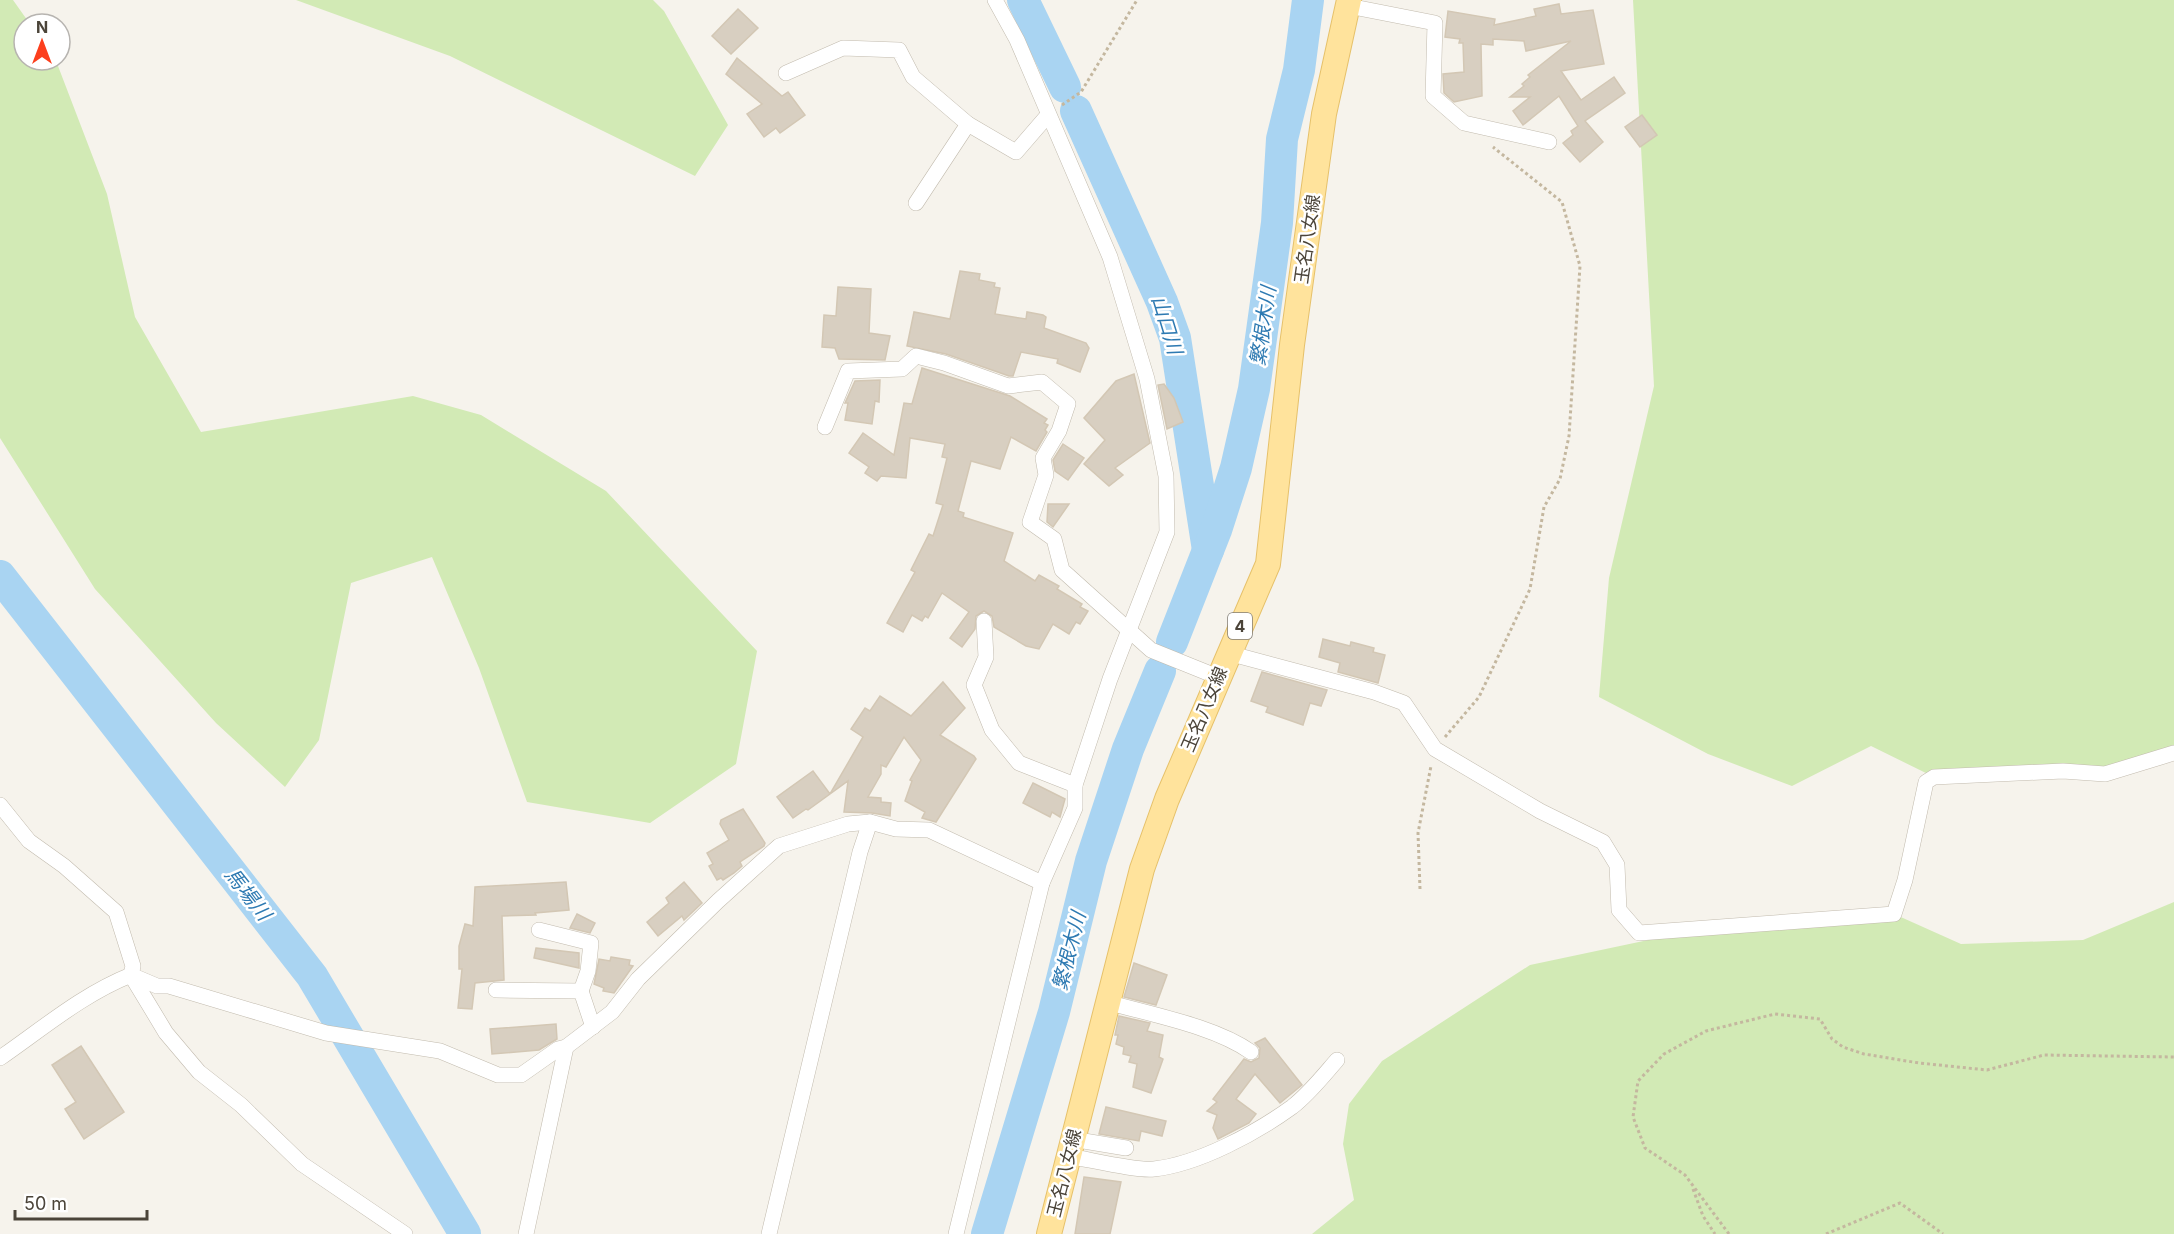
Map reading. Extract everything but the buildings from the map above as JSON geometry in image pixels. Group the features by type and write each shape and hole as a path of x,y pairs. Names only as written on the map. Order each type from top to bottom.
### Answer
{"main road":[{"name":"玉名八女線","path":"1049,1234 1142,868 1167,799 1268,564 1292,345 1324,114 1348,3"}],"street":[{"path":"956,1234 1042,882 1075,808 1074,785 1110,679 1167,532 1166,476 1147,379 1110,257 1017,40 995,0"},
{"path":"1348,3 1435,23 1433,96 1464,123 1549,142"},
{"path":"786,73 843,48 898,50 913,77 968,124 1016,152 1048,115"},
{"path":"916,203 968,124"},
{"path":"825,427 848,371 902,369 916,356 1008,386 1042,382 1068,404 1059,431 1043,458 1046,475 1030,522 1054,539 1062,570 1150,650 1218,677"},
{"path":"984,621 986,657 974,685 992,730 1019,763 1074,785"},
{"path":"1228,653 1374,692 1404,703 1435,749 1540,811 1603,842 1617,865 1619,910 1639,933 1894,914 1905,880 1926,782 1934,777 2063,771 2104,774 2174,753"},
{"path":"0,805 29,841 64,866 116,912 133,966 131,975 166,1033 198,1072 241,1105 302,1164 405,1234"},
{"path":"0,1058 33,1032 115,981 131,975 157,986 169,986 326,1033 440,1051 498,1075 521,1075 558,1049 566,1047 612,1012 638,979 779,846 848,824 870,822 896,828 929,830 1042,882"},
{"path":"769,1234 860,852 870,822"},
{"path":"539,930 591,943 588,971 581,991 593,1027"},
{"path":"496,990 581,991"},
{"path":"1107,1002 1189,1026 1239,1044 1251,1052"},
{"path":"526,1234 566,1047"},
{"path":"1070,1148 1152,1169 1187,1162 1252,1131 1293,1106 1336,1060"},
{"path":"1070,1148 1126,1148"}],"path":[{"path":"1048,115 1081,92 1137,0"},
{"path":"1420,889 1418,833 1435,749 1479,698 1530,589 1544,507 1560,479 1569,436 1580,266 1562,202 1491,145"},
{"path":"1729,1234 1684,1175 1645,1148 1633,1117 1638,1081 1664,1054 1706,1030 1775,1014 1820,1019 1838,1043 1864,1054 1987,1070 2043,1055 2174,1057"},
{"path":"1691,1185 1703,1216 1715,1234"},
{"path":"1826,1234 1900,1203 1943,1234"}],"green space":[{"path":"0,0 13,0 22,12 12,12 12,72 60,72 107,194 135,317 201,432 413,396 481,415 606,491 757,651 736,764 650,823 527,802 479,668 432,557 351,583 319,740 285,787 216,723 95,589 0,438"},
{"path":"296,0 653,0 664,11 728,125 695,176 450,56"},
{"path":"1633,0 2174,0 2174,753 2105,774 1934,777 1871,746 1792,786 1708,754 1599,697 1609,578 1654,386"},
{"path":"2174,902 2174,1234 1312,1234 1354,1200 1343,1144 1349,1104 1382,1061 1530,965 1705,928 1894,914 1961,944 2083,940"}],"waterway":[{"name":"山口川","path":"1023,0 1065,87"},
{"name":"繁根木川","path":"1172,642 1216,530 1236,468 1254,389 1277,223 1282,139 1299,70 1308,0"},
{"name":"山口川","path":"1076,111 1162,302 1175,338 1208,550"},
{"name":"馬場川","path":"0,576 312,976 465,1234"},
{"name":"繁根木川","path":"987,1234 1054,1012 1091,861 1128,749 1160,671"}]}
